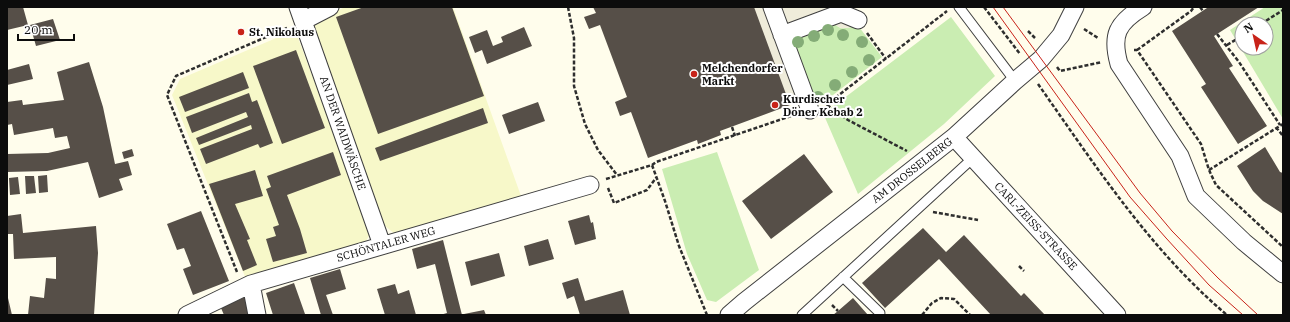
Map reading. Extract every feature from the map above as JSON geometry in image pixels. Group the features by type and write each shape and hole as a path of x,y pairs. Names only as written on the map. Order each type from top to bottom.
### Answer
{"street":[{"path":"300,14 330,7"},
{"path":"772,7 810,110"},
{"name":"AM DROSSELBERG","path":"729,315 954,137 1046,53 1061,35 1075,7"},
{"path":"1143,7 1132,14 1120,26 1115,38 1120,64 1180,156 1196,196 1244,242 1283,274"},
{"path":"782,35 844,11"},
{"name":"AN DER WAIDWÄSCHE","path":"300,14 382,245"},
{"name":"CARL-ZEISS-STRASSE","path":"954,137 1118,315"},
{"name":"SCHÖNTALER WEG","path":"187,315 247,286 590,185"},
{"path":"247,286 257,315"}],"lane":[{"path":"958,7 1015,81"},
{"path":"802,315 973,158"},
{"path":"843,277 880,314"}],"path":[{"path":"568,7 574,38 574,86 585,124 598,150 617,176"},
{"path":"656,178 647,190 614,203 605,180 827,104 952,7"},
{"path":"984,7 1018,52 1028,70 1110,187 1133,217 1185,276 1227,315"},
{"path":"1046,53 1060,71 1117,54 1137,50 1191,11 1194,7"},
{"path":"1200,7 1203,11"},
{"path":"1274,16 1283,10"},
{"path":"844,11 886,59"},
{"path":"247,286 167,95 176,76 300,14"},
{"path":"1086,30 1117,54"},
{"path":"1028,31 1036,39"},
{"path":"1209,170 1281,124 1218,34"},
{"path":"1227,45 1234,41"},
{"path":"1137,50 1201,144 1209,170 1216,185 1283,247"},
{"path":"827,104 848,120 925,161"},
{"path":"732,127 734,136"},
{"path":"1276,127 1283,136"},
{"path":"652,165 678,246 707,315"},
{"path":"917,210 978,220"},
{"path":"1019,266 1024,271"},
{"path":"922,315 932,303 941,298 954,299 970,315"}],"green space":[{"path":"345,7 453,7 521,196 395,234 385,226 313,33 316,21"},
{"path":"1265,7 1283,7 1283,119 1245,56 1274,56 1274,16 1251,16"},
{"path":"951,17 995,76 944,124 858,194 823,113"},
{"path":"832,20 840,28 848,27 856,23 882,57 824,102 812,106 787,36"},
{"path":"1234,27 1234,37 1230,30"},
{"path":"295,30 371,232 365,243 246,279 172,95 180,79"},
{"path":"717,152 759,270 716,302 707,300 687,254 662,169"}],"shaded area":[{"path":"745,7 856,7 859,15 853,26 849,28 841,28 833,23 787,36 806,99 782,108"}],"building":[{"path":"7,7 23,7 28,25 7,30"},
{"path":"364,7 452,7 484,96 378,134 336,17"},
{"name":"Melchendorfer Markt","path":"593,7 754,7 790,105 720,131 721,135 698,144 697,140 648,158 631,112 620,116 615,102 627,97 600,25 589,29 584,17 596,13"},
{"path":"1206,7 1259,7 1245,16 1234,16 1234,23 1214,36 1233,66 1229,68 1267,126 1238,144 1201,87 1206,84 1172,31 1207,8"},
{"path":"53,19 60,40 36,46 30,25"},
{"path":"524,27 532,46 487,64 482,50 475,53 469,37 487,30 493,46 503,42 501,37"},
{"path":"296,50 325,128 282,144 253,66"},
{"path":"89,62 103,107 115,164 128,161 132,175 119,179 123,190 99,198 88,162 47,171 7,172 7,154 48,153 70,148 67,136 55,138 53,128 14,135 12,124 7,125 7,102 22,100 23,105 64,100 57,72"},
{"path":"29,64 33,79 7,85 7,70"},
{"path":"243,72 249,88 185,112 179,97"},
{"path":"249,93 252,102 257,100 273,143 260,148 258,144 206,164 200,149 252,129 251,125 199,145 196,138 248,117 246,112 192,133 186,117"},
{"path":"538,102 545,121 509,134 502,115"},
{"path":"483,108 488,123 380,161 375,148"},
{"path":"1265,147 1280,172 1283,173 1283,214 1263,201 1253,191 1237,166"},
{"path":"132,149 134,156 124,159 122,152"},
{"path":"333,152 341,175 287,195 300,229 307,253 273,262 266,239 276,236 273,227 279,225 266,189 271,187 267,176"},
{"path":"804,154 833,192 771,239 742,201"},
{"path":"255,170 263,196 235,204 250,239 247,240 257,265 243,271 209,184"},
{"path":"47,175 48,192 39,193 38,176"},
{"path":"25,176 34,176 36,193 26,194"},
{"path":"18,177 20,194 10,195 9,178"},
{"path":"201,211 229,281 193,295 183,269 191,266 184,248 177,250 167,224"},
{"path":"21,214 23,233 96,226 98,253 94,315 28,315 30,296 44,298 46,278 56,279 56,257 14,259 13,234 7,234 7,216"},
{"path":"589,215 591,223 593,222 596,239 575,245 568,221"},
{"path":"923,228 946,252 964,235 1021,296 1024,293 1045,315 991,315 939,259 885,308 862,283"},
{"path":"548,239 554,259 529,266 524,246"},
{"path":"443,240 462,315 440,315 447,313 435,264 417,269 412,249"},
{"path":"499,253 505,276 471,286 465,262"},
{"path":"340,269 346,289 326,295 333,315 321,315 310,278"},
{"path":"578,278 585,301 623,290 630,315 580,315 574,296 567,299 562,283"},
{"path":"294,283 305,314 273,315 266,293"},
{"path":"395,284 398,294 409,290 416,315 385,315 377,289"},
{"path":"245,297 250,315 224,315 221,308"},
{"path":"8,298 12,315 7,315"},
{"path":"853,298 868,315 833,315 838,311"},
{"path":"484,310 486,315 464,315 464,314"}],"tram line":[{"path":"993,7 1130,197 1209,285 1243,315"},
{"path":"1003,7 1140,193 1172,231 1218,278 1258,315"}],"place":[{"name":"St. Nikolaus","path":"241,32"},
{"name":"Melchendorfer Markt","path":"694,74"},
{"name":"Kurdischer Döner Kebab 2","path":"775,105"}]}
